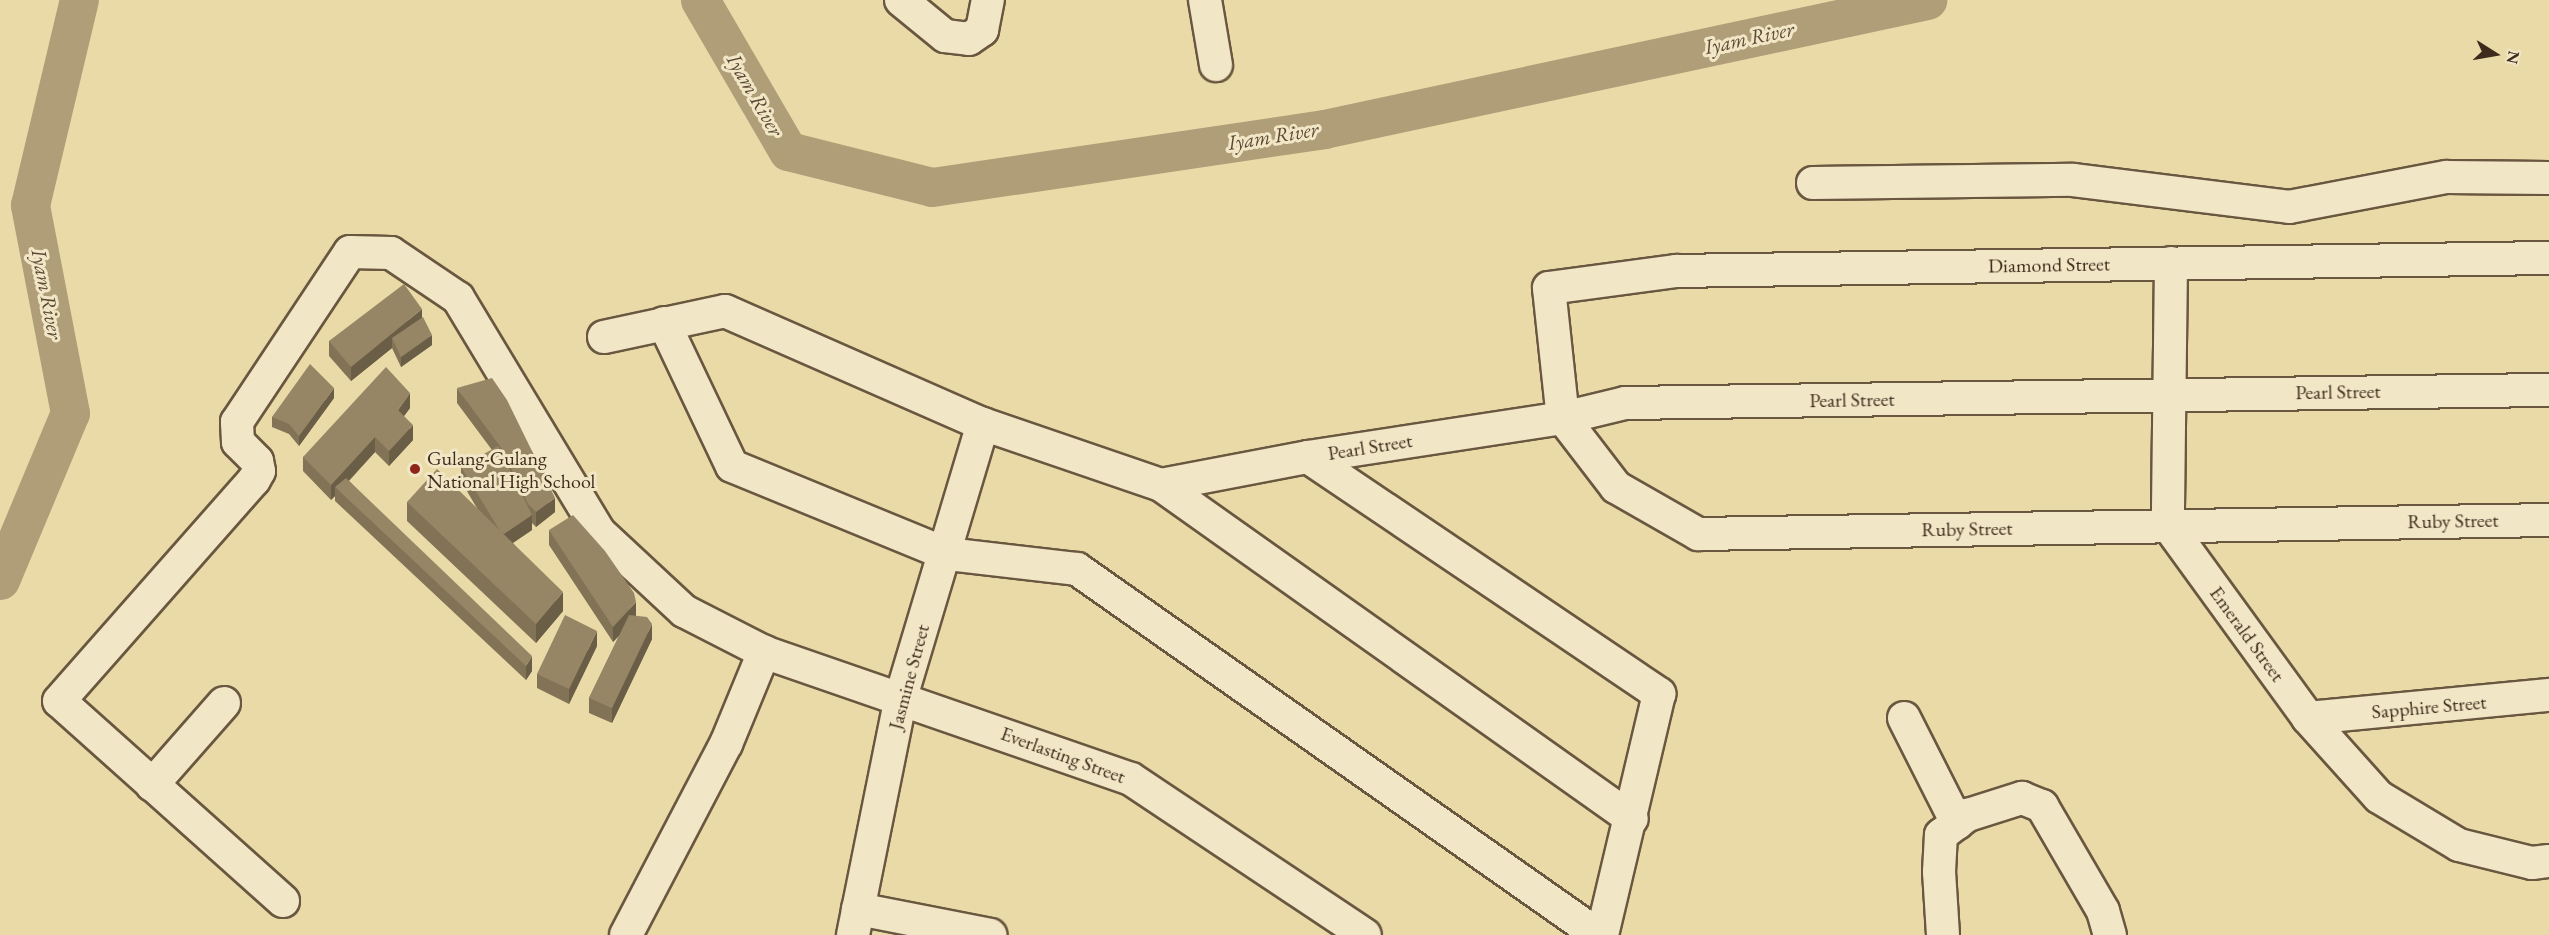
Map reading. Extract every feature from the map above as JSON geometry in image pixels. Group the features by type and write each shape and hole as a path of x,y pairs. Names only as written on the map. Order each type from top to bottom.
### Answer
{"street":[{"path":"901,0 945,36 969,39 982,30 988,0"},
{"path":"1205,0 1216,65"},
{"path":"1813,183 2073,180 2289,207 2447,177 2549,178"},
{"name":"Everlasting Street","path":"152,785 59,701 254,480 259,471 257,461 238,442 237,422 350,252 390,253 458,298 599,532 684,611 764,652 901,697 1131,779 1365,935"},
{"name":"Diamond Street","path":"1563,418 1549,288 1676,271 2549,258"},
{"path":"2168,525 2171,263"},
{"path":"604,337 725,311 983,424 1161,485 1632,819"},
{"path":"664,323 732,466 946,554 1077,569 1600,935 1632,819 1659,694 1308,457"},
{"name":"Pearl Street","path":"1161,485 1308,457 1563,418 1625,403 2549,390"},
{"name":"Ruby Street","path":"1563,418 1617,487 1698,534 2549,520"},
{"name":"Jasmine Street","path":"856,922 901,697 946,554 983,424"},
{"name":"Emerald Street","path":"2168,525 2308,718 2379,797 2459,845 2532,862 2549,861"},
{"path":"626,935 726,744 764,652"},
{"name":"Sapphire Street","path":"2308,718 2549,695"},
{"path":"224,703 152,785 283,901"},
{"path":"1904,718 1957,823"},
{"path":"1943,935 1939,872 1941,835 1968,815 2022,798 2042,806 2103,910 2110,935"},
{"path":"856,922 990,935"}],"building":[{"path":"404,284 422,309 351,367 329,341"},
{"path":"423,317 432,335 401,357 392,338"},
{"path":"310,364 334,388 299,436 289,424 272,417"},
{"path":"386,367 410,393 398,410 413,425 389,451 375,437 331,485 303,457"},
{"path":"492,378 507,400 555,498 536,512 528,504 502,449 457,388"},
{"path":"498,446 532,515 504,534 461,467"},
{"path":"437,469 563,592 536,624 407,502"},
{"path":"346,478 532,656 526,666 335,487"},
{"path":"573,515 605,551 634,593 636,602 613,627 549,530"},
{"path":"565,615 597,631 569,689 537,674"},
{"path":"629,615 647,617 652,624 612,708 589,698"}],"waterway":[{"name":"Iyam River","path":"0,580 70,413 30,205 79,0"},
{"name":"Iyam River","path":"700,0 788,151 932,187 1324,129 1927,0"}],"place":[{"name":"Gulang-Gulang National High School","path":"415,469"}]}
